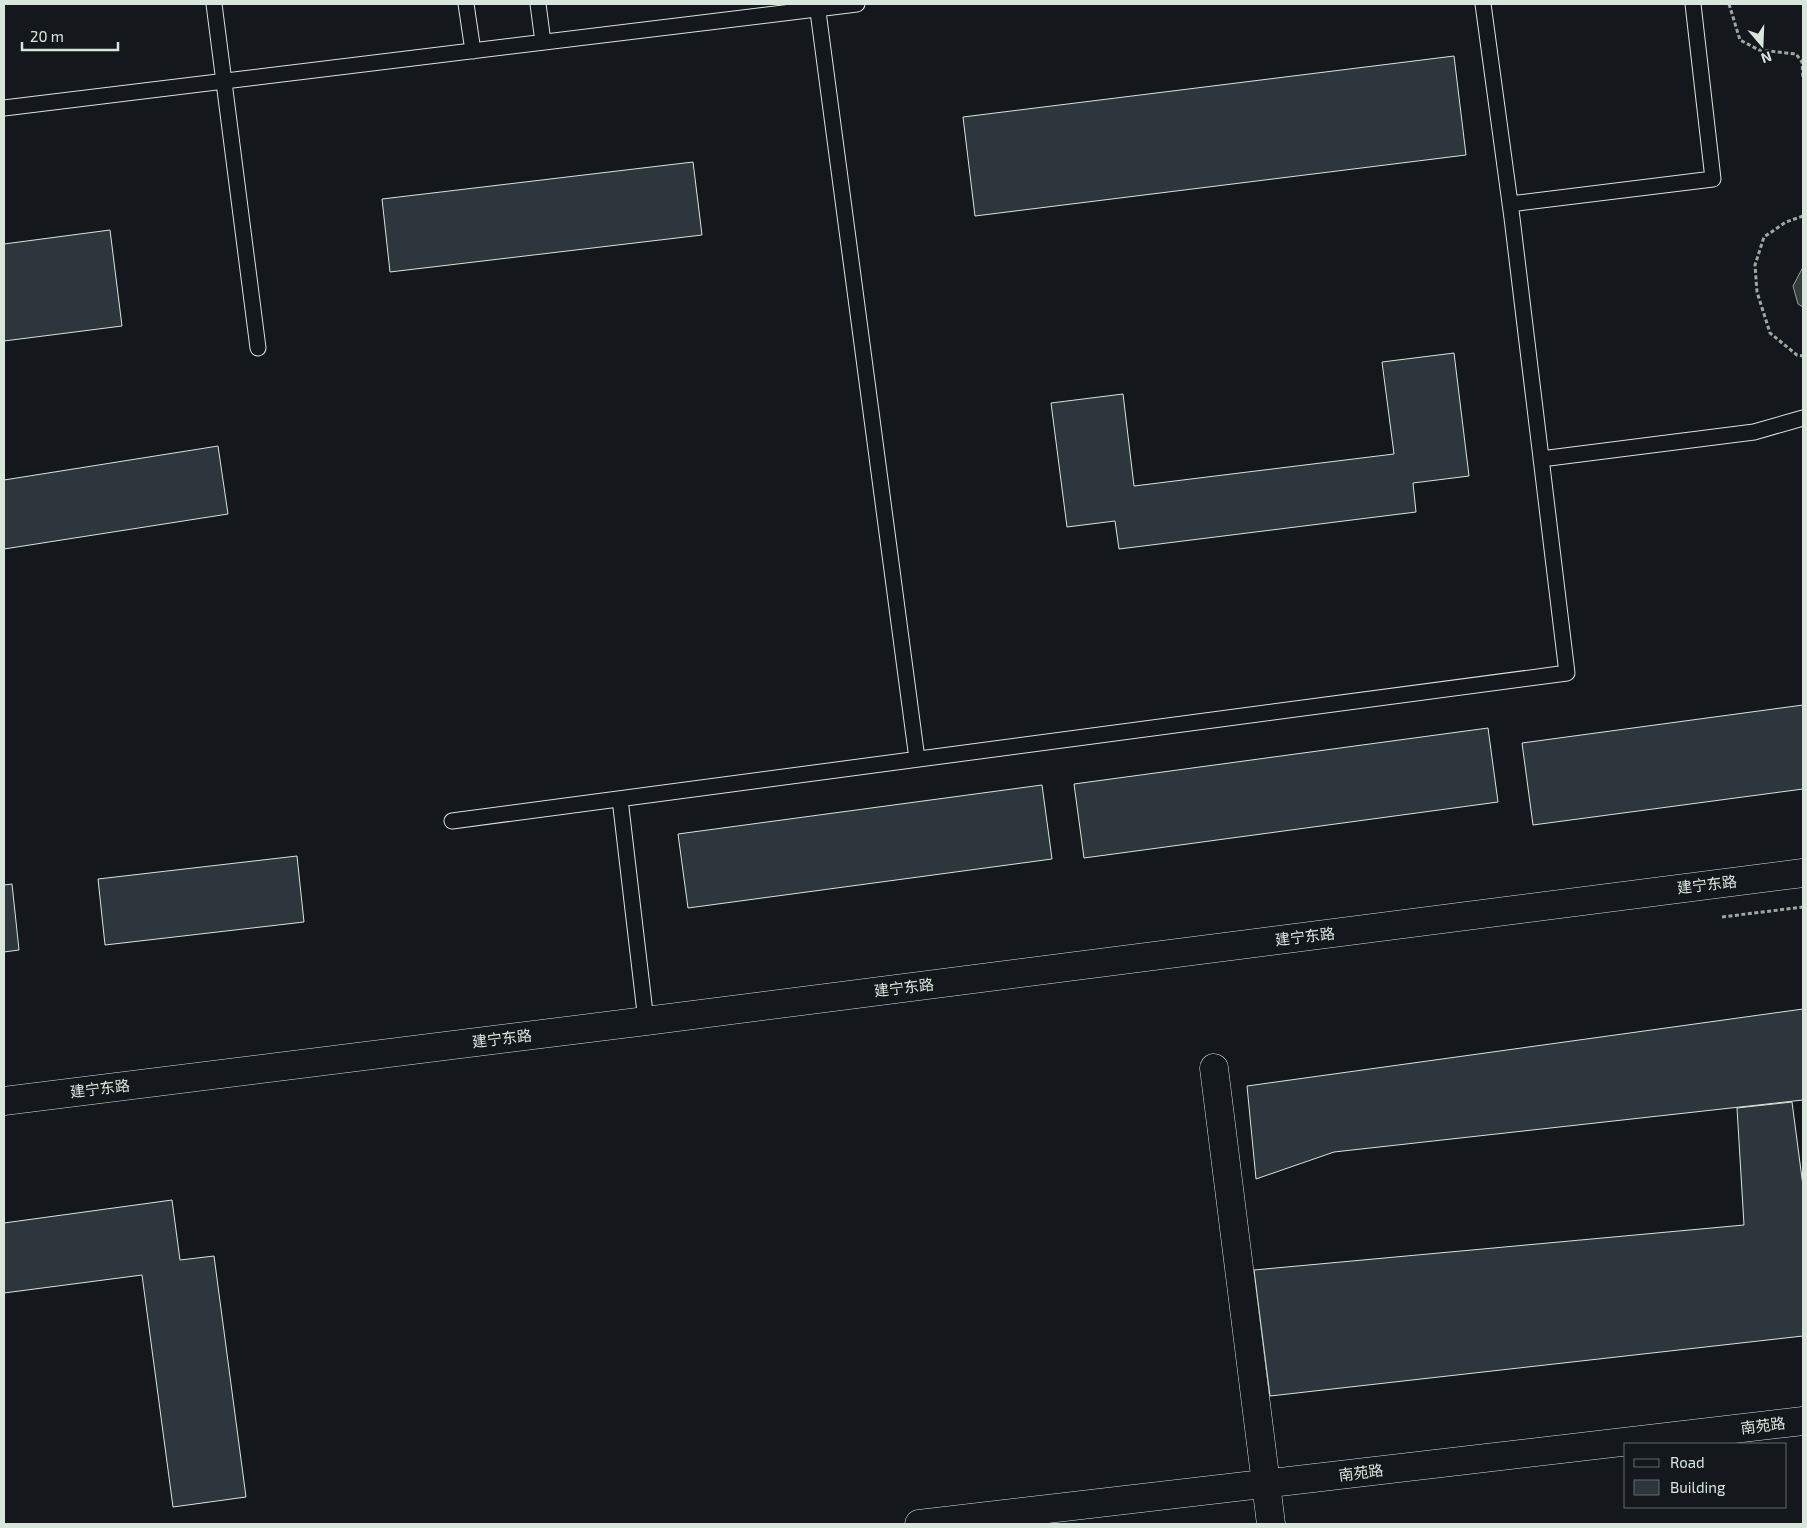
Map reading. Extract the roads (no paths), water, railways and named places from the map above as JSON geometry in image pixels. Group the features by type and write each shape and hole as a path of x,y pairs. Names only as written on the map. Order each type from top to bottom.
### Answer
{"main road":[{"name":"建宁东路","path":"4,1101 1803,873"},
{"path":"1214,1068 1271,1524"},
{"name":"南苑路","path":"919,1524 1803,1421"}],"lane":[{"path":"214,4 258,348"},
{"path":"466,4 473,51"},
{"path":"538,4 543,42"},
{"path":"4,108 473,51 818,6 857,4"},
{"path":"452,821 1567,673 1510,204 1483,4"},
{"path":"1510,204 1713,179 1693,4"},
{"path":"818,6 917,759"},
{"path":"1541,460 1754,432 1803,418"},
{"path":"620,799 646,1021"}]}
